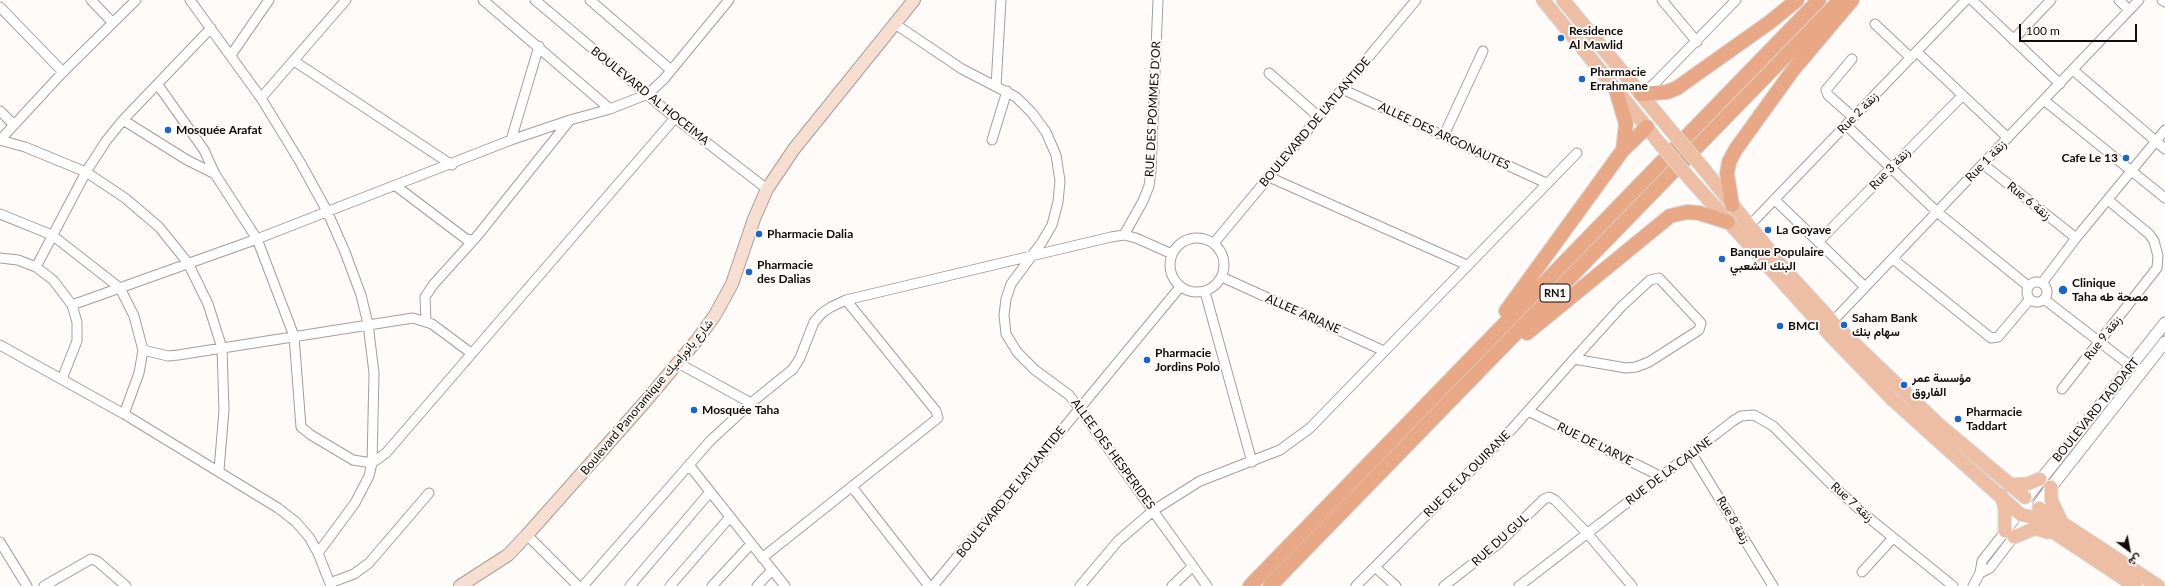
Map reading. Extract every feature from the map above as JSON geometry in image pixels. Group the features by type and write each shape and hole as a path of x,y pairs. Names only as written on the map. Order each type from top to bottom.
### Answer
{"highway":[{"path":"1641,94 1667,92 1677,88 1770,22 1797,0"},
{"name":"RN1","path":"1250,586 1818,0"},
{"name":"RN1","path":"1270,586 1840,0"},
{"path":"1732,205 1727,174 1729,162 1736,149 1793,70 1852,0"},
{"path":"1616,90 1626,124 1623,150"},
{"path":"1480,348 1623,150 1651,133"},
{"path":"1472,377 1670,216 1687,212 1699,213 1728,222"}],"main road":[{"name":"Boulevard Panoramique شارع بانوراميك","path":"460,586 508,555 527,536 678,363 715,315 732,284 754,219 767,189 794,149 914,0"},
{"path":"1543,0 1690,179 1831,336 1893,400 2001,495 2029,512 2061,522 2158,586"},
{"path":"1563,0 1703,168 1749,226 1832,322 1901,390 2010,485 2026,496 2019,502 2053,534 2135,586"},
{"path":"2010,485 2028,484 2040,479"},
{"path":"2051,486 2051,500 2061,522"},
{"path":"2001,495 2010,534 2035,528 2053,534"}],"street":[{"path":"91,0 112,22"},
{"path":"136,0 63,72 13,124 0,140 25,147 86,172 125,198 159,227 188,263 208,304 222,348 224,410 218,470"},
{"path":"190,0 261,98 300,162 327,211 361,295 368,324 374,373 372,463 369,476 355,503 318,553"},
{"path":"231,55 269,0"},
{"path":"261,98 346,0"},
{"path":"483,0 539,46 610,109"},
{"name":"BOULEVARD AL HOCEIMA","path":"535,0 675,118 767,189"},
{"path":"590,0 671,70"},
{"path":"996,86 1001,0"},
{"name":"RUE DES POMMES D'OR","path":"1124,235 1143,201 1149,186 1151,171 1158,0"},
{"name":"BOULEVARD DE L'ATLANTIDE","path":"1214,243 1416,0"},
{"path":"1662,0 1697,42"},
{"path":"1641,94 1656,82 1697,42 1736,0"},
{"name":"Rue 2 زنقة","path":"1749,226 1966,0"},
{"path":"1972,0 2012,40 2060,84"},
{"path":"2012,40 2051,0"},
{"path":"2119,0 2129,10"},
{"name":"Rue 1 زنقة","path":"1832,322 2045,101 2139,0"},
{"path":"72,305 257,239 327,211 452,165 511,140 570,120 610,109 648,94 671,70 725,1"},
{"path":"0,7 63,72"},
{"name":"ALLEE DES HESPERIDES","path":"895,24 962,70 1007,91 1016,97 1032,113 1046,132 1056,155 1060,182 1058,202 1052,224 1031,257 1011,284 1006,299 1004,315 1006,334 1017,352 1035,370 1069,395 1080,408 1154,510 1206,586"},
{"path":"1875,24 1962,96 2008,138"},
{"path":"36,267 86,172 106,140 123,120 211,28"},
{"path":"511,140 539,46"},
{"path":"1444,135 1483,51"},
{"path":"294,60 452,165"},
{"path":"1852,60 1826,90 1828,95 1853,117"},
{"path":"2073,70 2165,149"},
{"path":"1269,73 1319,116"},
{"path":"158,85 204,150 215,174 257,239 294,336 301,427 311,435 353,460 372,463 386,453 470,353 675,118"},
{"name":"ALLEE DES ARGONAUTES","path":"1342,89 1546,183"},
{"path":"992,140 1007,91"},
{"name":"Rue 3 زنقة","path":"1818,242 1962,96"},
{"path":"2045,101 2165,198"},
{"path":"0,111 13,124"},
{"path":"123,120 187,160 215,174"},
{"path":"426,321 425,298 472,240 478,235 570,120"},
{"path":"1846,125 1890,169 1937,212 2028,286"},
{"path":"2042,283 2076,238 2165,130"},
{"path":"1080,586 1118,541 1154,510 1200,482 1280,450 1310,428 1577,152"},
{"name":"Rue 6 زنقة","path":"1983,164 2076,238"},
{"path":"1269,177 1467,265"},
{"path":"396,186 466,239 472,240"},
{"path":"1775,200 1865,288"},
{"name":"Rue 9 زنقة","path":"2062,389 2157,268 2158,256 2154,241 2108,200"},
{"path":"0,214 52,235 120,288 140,330 143,350 139,373 124,414"},
{"path":"583,586 710,441 751,403 793,369 802,353 814,322 822,313 846,300 1111,237 1124,235 1136,238 1172,254"},
{"path":"1201,238 1214,243 1221,251 1224,260 1222,277 1216,286 1205,292 1190,292 1180,287 1171,274 1170,265 1172,254 1178,246 1190,239 1201,238"},
{"path":"0,258 18,260 36,267 53,280 72,305 77,322 77,341 62,380"},
{"path":"1893,259 1991,338 1996,338 2030,299"},
{"name":"ALLEE ARIANE","path":"1222,277 1384,351"},
{"name":"RUE DE LA OUIRANE","path":"1356,586 1528,411 1574,359 1621,307 1653,278 1659,278 1701,323 1699,330 1649,362 1636,366 1626,368 1574,359"},
{"path":"2034,282 2042,283 2047,290 2044,299 2037,302 2030,299 2027,293 2028,286 2034,282"},
{"name":"BOULEVARD DE L'ATLANTIDE","path":"933,586 1180,287"},
{"path":"1205,292 1252,462"},
{"path":"2044,299 2132,366"},
{"path":"762,558 936,421 937,415 846,300"},
{"path":"143,350 168,356 178,356 368,324 413,318 426,321 470,353"},
{"name":"BOULEVARD TADDART","path":"2026,496 2132,366 2165,323"},
{"name":"BOULEVARD TADDART","path":"2029,512 2165,342"},
{"path":"0,345 124,414 278,508 296,522 309,538 318,553 330,585 354,574 366,566 429,493"},
{"path":"678,363 751,403"},
{"name":"RUE DE L'ARVE","path":"1528,411 1662,477"},
{"name":"RUE DE LA CALINE","path":"1519,586 1741,416 1754,415"},
{"name":"Rue 7 زنقة","path":"1754,415 1773,426 1832,484 1893,538 1954,586"},
{"name":"Rue 8 زنقة","path":"1692,454 1773,586"},
{"path":"688,465 784,586"},
{"path":"852,487 929,586"},
{"path":"630,586 710,492"},
{"name":"RUE DU GUL","path":"1444,586 1498,544 1544,499 1549,497 1555,500 1587,533"},
{"path":"1973,586 1980,573 1990,568 2010,534 2029,512"},
{"path":"670,586 730,517"},
{"path":"1587,533 1632,586"},
{"path":"527,536 578,586"},
{"path":"1862,572 1893,538"},
{"path":"0,542 27,586"},
{"path":"712,586 751,544"},
{"path":"44,586 91,559 97,561 126,586"},
{"path":"1172,586 1193,566"},
{"path":"1375,567 1396,586"},
{"path":"757,586 772,570"}],"place":[{"name":"Residence Al Mawlid","path":"1561,38"},
{"name":"Pharmacie Errahmane","path":"1582,79"},
{"name":"Mosquée Arafat","path":"168,130"},
{"name":"Cafe Le 13","path":"2126,158"},
{"name":"La Goyave","path":"1768,230"},
{"name":"Pharmacie Dalia","path":"759,234"},
{"name":"Banque Populaire البنك الشعبي","path":"1722,259"},
{"name":"Pharmacie des Dalias","path":"749,272"},
{"name":"Clinique Taha مصحة طه","path":"2063,290"},
{"name":"Saham Bank سهام بنك","path":"1844,325"},
{"name":"BMCI","path":"1780,326"},
{"name":"Pharmacie Jordins Polo","path":"1147,360"},
{"name":"مؤسسة عمر الفاروق","path":"1904,385"},
{"name":"Mosquée Taha","path":"694,410"},
{"name":"Pharmacie Taddart","path":"1958,419"}]}
